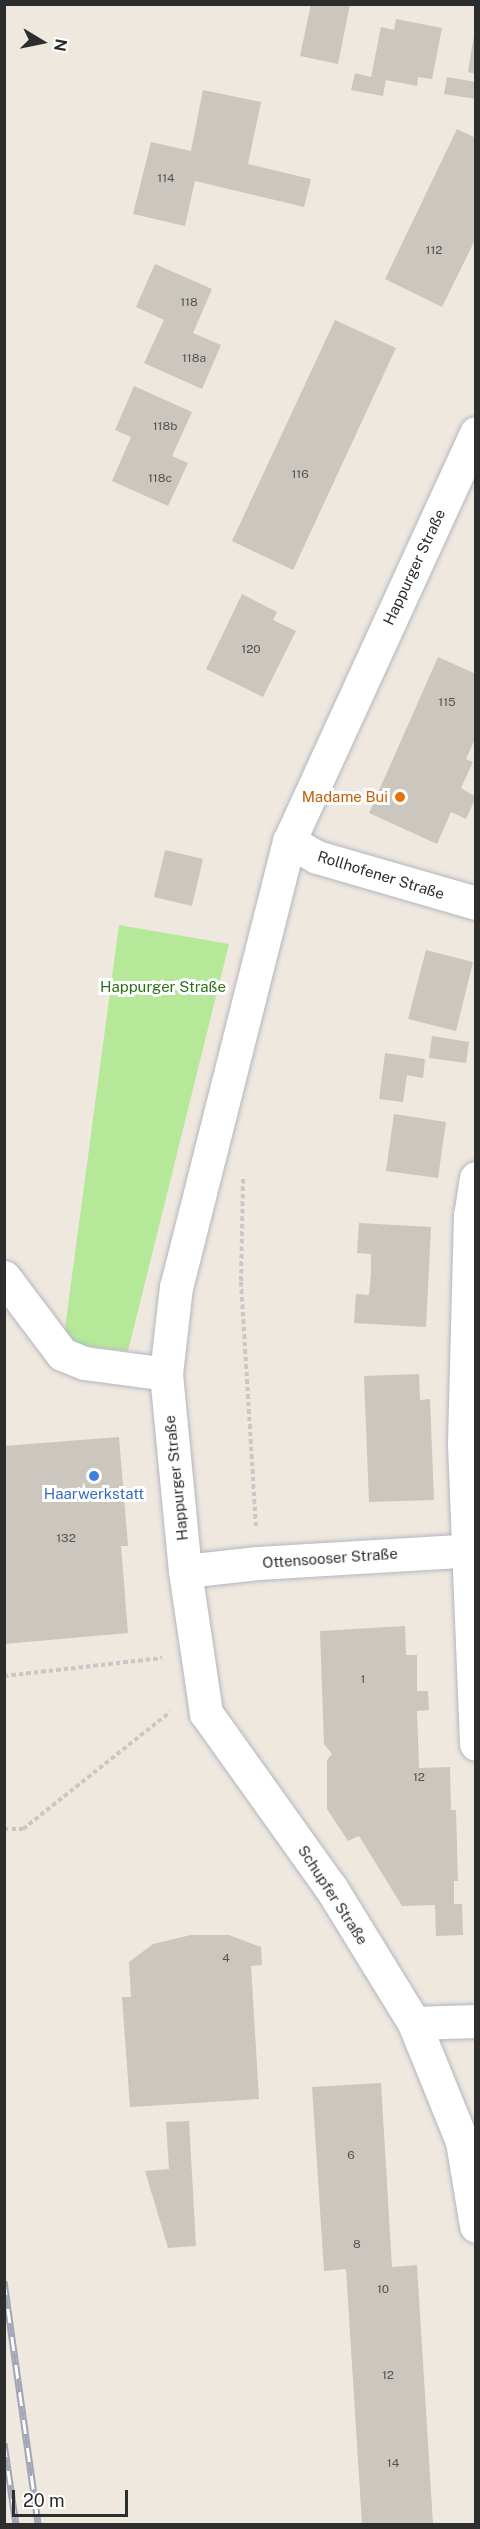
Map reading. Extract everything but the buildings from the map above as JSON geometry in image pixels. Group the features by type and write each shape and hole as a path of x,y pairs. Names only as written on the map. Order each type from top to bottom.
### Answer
{"street":[{"name":"Happurger Straße","path":"185,1572 166,1374 176,1286 289,841 476,433"},
{"name":"Rollhofener Straße","path":"289,841 317,857 476,903"},
{"path":"476,1178 470,1215 464,1444 473,1550 476,1744"},
{"path":"4,1277 62,1354 84,1363 166,1374"},
{"name":"Ottensooser Straße","path":"185,1572 258,1563 473,1550"},
{"name":"Schupfer Straße","path":"185,1572 206,1713 331,1888 414,2023 462,2141 476,2226"},
{"path":"414,2023 476,2021"}],"path":[{"path":"245,1168 242,1282 258,1563"},
{"path":"4,1676 155,1660"},
{"path":"4,1829 22,1828 178,1706"}],"green space":[{"path":"119,925 229,944 128,1351 63,1343"}],"railway":[{"path":"4,2281 38,2524"},
{"path":"4,2443 16,2524"}],"place":[{"name":"Madame Bui","path":"400,797"},
{"name":"Haarwerkstatt","path":"94,1476"}]}
